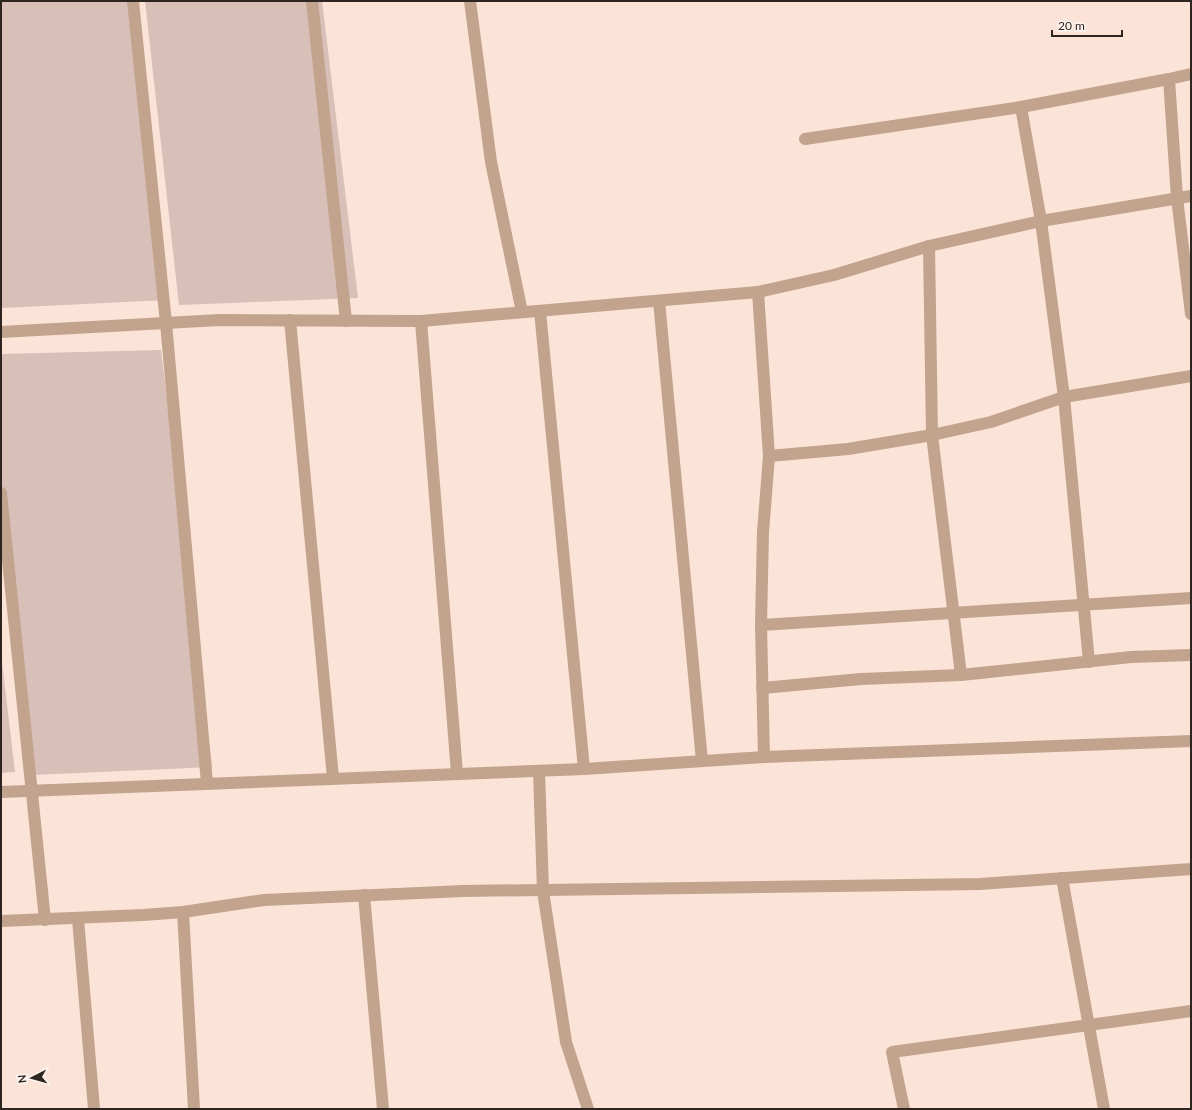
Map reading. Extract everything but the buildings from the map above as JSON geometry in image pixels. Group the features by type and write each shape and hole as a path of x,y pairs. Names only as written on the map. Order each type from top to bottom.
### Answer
{"street":[{"path":"133,1 166,323 207,783"},
{"path":"312,1 346,321"},
{"path":"470,1 491,162 522,312"},
{"path":"805,139 1020,107 1191,74"},
{"path":"1170,79 1176,198 1191,314"},
{"path":"1020,107 1042,221 1064,397 1089,662"},
{"path":"1,332 220,320 421,321 758,292 834,276 929,246 1042,221 1191,196"},
{"path":"929,246 932,435 952,613 961,675"},
{"path":"758,292 769,456 763,532 761,625 764,757"},
{"path":"659,301 702,761"},
{"path":"540,311 584,769"},
{"path":"290,320 333,778"},
{"path":"421,321 457,773"},
{"path":"769,456 848,449 932,435 991,422 1064,397 1191,376"},
{"path":"1,493 44,920"},
{"path":"761,625 1191,598"},
{"path":"762,688 861,679 961,675 1132,657 1191,656"},
{"path":"1,792 584,769 764,757 1191,741"},
{"path":"539,770 543,891 566,1042 588,1109"},
{"path":"1,921 78,919 183,912 264,900 364,895 463,891 543,891 801,885 980,884 1191,870"},
{"path":"1062,878 1104,1109"},
{"path":"364,895 383,1109"},
{"path":"183,912 194,1109"},
{"path":"78,919 94,1109"},
{"path":"904,1109 892,1052 1191,1011"}]}
